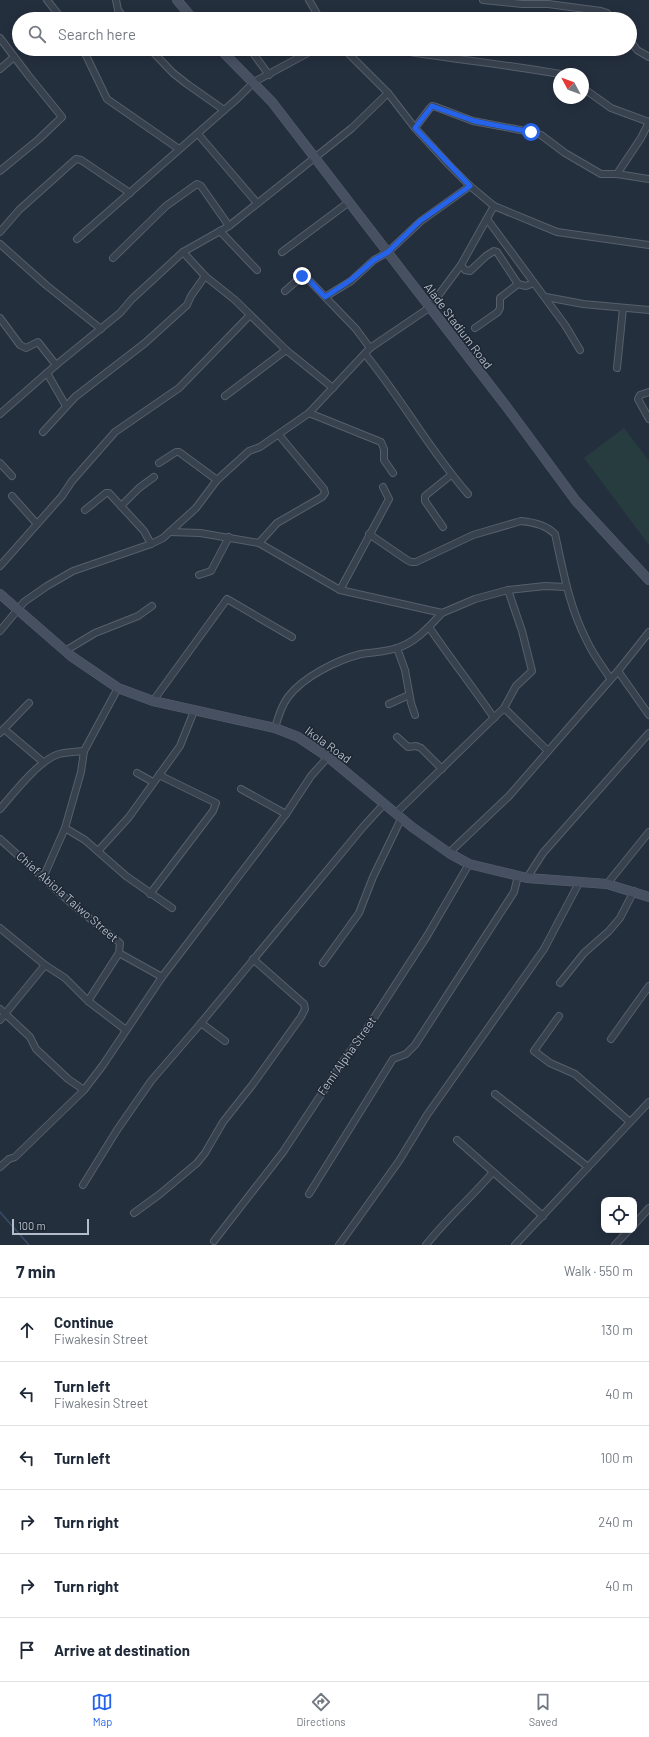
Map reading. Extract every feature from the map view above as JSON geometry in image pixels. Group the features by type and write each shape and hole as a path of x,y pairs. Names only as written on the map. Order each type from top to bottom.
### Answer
{"street":[{"path":"47,0 56,12"},
{"path":"116,0 120,12"},
{"path":"177,0 187,12"},
{"path":"309,0 316,12"},
{"path":"483,0 522,4 548,4 604,12"},
{"path":"0,38 12,54"},
{"path":"637,50 649,57"},
{"path":"86,56 107,99 179,149"},
{"path":"157,56 173,73 224,110"},
{"name":"Alade Stadium Road","path":"227,56 272,102 509,410 576,501 649,580"},
{"path":"255,56 269,75"},
{"path":"77,239 198,134 254,82 303,56"},
{"path":"351,56 388,93 415,128 470,186 494,206 556,232 649,245"},
{"path":"433,56 513,66 553,73"},
{"path":"0,69 14,57 62,118 0,171"},
{"path":"589,92 611,108 649,122 641,138 616,174"},
{"path":"0,414 56,365 101,329 183,252 229,226 352,128 388,93"},
{"path":"415,128 432,106 474,121 541,135 565,153 601,174 616,174 649,179"},
{"path":"198,134 257,203"},
{"path":"0,232 19,210 76,159 81,160 130,193"},
{"path":"113,258 166,206 197,184 201,186 229,226"},
{"path":"325,297 351,280 374,260 388,252 420,221 470,186"},
{"path":"282,252 349,202"},
{"path":"0,631 24,602 73,571 151,544 170,532 196,508 217,480 249,451 260,447 308,413 370,348 429,308 461,265 494,206"},
{"path":"487,219 534,284 546,297 580,350"},
{"path":"220,231 257,270"},
{"path":"0,244 46,285 101,329"},
{"path":"461,265 465,270 470,272 486,256 494,251 497,252 518,284 526,286 534,284"},
{"path":"183,252 205,276 235,300 286,350 332,388"},
{"path":"286,291 304,275 356,329 370,348"},
{"path":"43,432 66,406 87,387 145,343 187,305 191,296 205,276"},
{"path":"476,328 498,312 500,308 500,298 518,284"},
{"path":"546,297 583,304 649,310"},
{"path":"617,368 623,308"},
{"path":"0,566 62,496 72,481 115,432 179,388 250,315"},
{"path":"0,318 23,348 38,342 56,365"},
{"path":"0,331 6,327"},
{"path":"225,396 286,350"},
{"path":"365,354 397,396 451,475 468,494"},
{"path":"47,373 66,406"},
{"path":"649,392 640,395 638,399 649,419"},
{"path":"308,413 381,442 384,449 384,460 393,472"},
{"path":"259,543 277,523 288,515 308,506 324,493 324,489 278,435"},
{"path":"159,463 176,452 179,452 217,480"},
{"path":"0,463 12,476"},
{"path":"443,527 425,501 425,496 451,475"},
{"path":"121,506 154,477"},
{"path":"340,590 389,499 384,487"},
{"path":"84,510 107,493 110,494 144,531 151,544"},
{"path":"12,496 37,524"},
{"path":"369,534 407,560 416,562 473,534 521,521 549,528 555,534 566,587 586,640 610,678"},
{"path":"170,532 200,533 259,543 340,590 442,613"},
{"path":"199,576 211,571 229,537"},
{"path":"275,728 283,706 296,688 324,669 352,657 397,648 407,644 430,627 442,613 475,598 508,590 545,586 566,587"},
{"path":"323,963 359,913 399,816 442,768 504,708 516,686 531,672 532,669 522,631 508,590"},
{"name":"Ikola Road","path":"0,594 65,651 118,688 153,701 275,728 298,737 328,757 399,816 450,853 469,864 522,877 607,884 634,891 649,897"},
{"path":"153,701 227,598 292,637"},
{"path":"65,651 94,632 138,616 152,606"},
{"path":"430,627 494,718"},
{"path":"450,853 509,796 610,678 618,671 649,632"},
{"path":"397,648 405,670 409,695 415,715"},
{"path":"618,671 649,715"},
{"path":"44,878 65,828 81,772 84,751 118,688"},
{"path":"389,704 409,695"},
{"path":"29,703 2,731 43,762"},
{"path":"504,708 548,751"},
{"path":"99,850 129,817 180,746 194,711"},
{"path":"309,1194 393,1059 406,1054 425,1031 514,892 522,877 649,733"},
{"path":"397,737 408,747 416,746 421,748 442,768"},
{"path":"0,809 43,762 58,754 84,751"},
{"path":"0,1167 9,1159 15,1157 84,1090 103,1065 162,977 286,814 311,776 328,757"},
{"path":"137,773 153,782"},
{"path":"150,894 213,811 216,803 159,775"},
{"path":"241,789 286,814"},
{"path":"83,1185 145,1088 201,1023 362,827 384,804"},
{"path":"65,828 99,850 126,876 172,908"},
{"path":"607,884 649,832"},
{"name":"Chief Abiola Taiwo Street","path":"0,839 72,904 120,943 119,953 88,1001"},
{"name":"Femi Alpha Street","path":"214,1241 283,1152 344,1060 370,1024 427,936 469,864"},
{"path":"339,1245 400,1161 428,1116 544,949 580,881"},
{"path":"560,983 584,953 609,931 620,918 634,891"},
{"path":"0,928 45,965 65,978 88,1001 126,1030"},
{"path":"119,953 162,977"},
{"path":"134,1213 160,1194 197,1163 205,1153 223,1122 253,1084 301,1018 304,1004 253,959"},
{"path":"0,1020 45,965"},
{"path":"611,1039 649,986"},
{"path":"0,1009 30,1037 36,1049 68,1079 84,1090"},
{"path":"559,1016 534,1051 550,1063 575,1074 630,1122"},
{"path":"201,1023 225,1041"},
{"path":"495,1094 588,1167"},
{"path":"515,1245 649,1102"},
{"path":"457,1140 543,1216"},
{"path":"426,1245 449,1218 474,1194 493,1172"},
{"path":"637,1222 649,1208"},
{"path":"615,1245 626,1233"}],"green space":[{"path":"624,428 649,461 649,545 584,458"}],"waterway":[{"path":"0,1212 29,1245"}],"route":[{"path":"302,276 304,275 325,297 363,271 374,260 388,252 420,221 470,186 415,128 432,106 464,119 531,132"}]}
